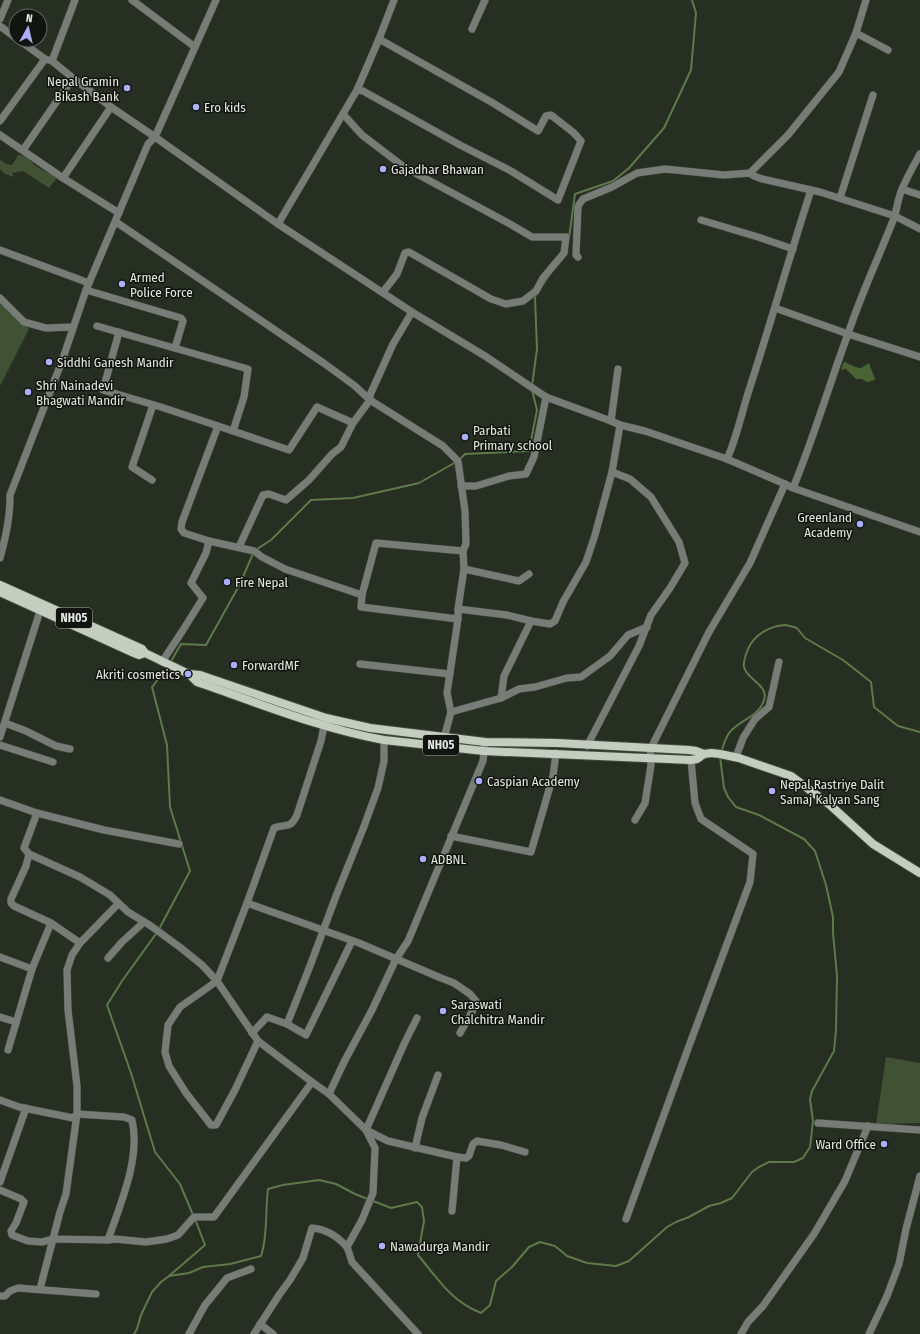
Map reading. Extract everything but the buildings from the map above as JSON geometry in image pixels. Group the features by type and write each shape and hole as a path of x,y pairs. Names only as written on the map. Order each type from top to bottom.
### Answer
{"main road":[{"name":"NH05","path":"0,585 142,649 145,654"},
{"name":"NH05","path":"0,592 134,653 139,655 145,654 188,674 200,675 325,722 384,740 484,746 556,753 691,760 697,759 704,754 711,753 736,757 772,768 791,776 830,805 873,844 920,873"},
{"name":"NH05","path":"325,722 444,738 484,746 557,744 696,751 704,754"}],"street":[{"path":"0,19 8,0"},
{"path":"52,61 75,0"},
{"path":"132,0 195,47"},
{"path":"0,558 10,516 10,495 62,361 88,286 148,144 156,137 216,0"},
{"path":"278,224 357,90 394,0"},
{"path":"472,29 485,0"},
{"path":"750,173 770,151 788,135 839,72 856,33 866,0"},
{"path":"856,33 888,50"},
{"path":"357,90 363,91 460,145 511,171 558,200 580,141 574,133 551,115 546,116 538,131 487,99 379,39"},
{"path":"30,48 45,59 52,61 111,107 156,137 278,224 412,312 484,356 546,397 620,425 645,431 727,459 793,488 920,532"},
{"path":"0,121 45,59"},
{"path":"23,150 73,78"},
{"path":"840,198 873,95"},
{"path":"63,178 111,107"},
{"path":"344,114 362,135 404,167 532,237 566,237 564,253 543,278 536,291 523,300 506,304 491,298 409,252 405,253 397,274 383,292"},
{"path":"0,135 63,178 119,213"},
{"path":"793,488 826,401 833,375 868,279 895,216 902,189 920,154"},
{"path":"578,257 576,255 578,206 583,199 612,187 637,173 665,169 724,175 750,173 762,179 840,198 895,216 920,229"},
{"path":"902,189 920,196"},
{"path":"727,459 734,444 740,416 811,190"},
{"path":"701,220 792,249"},
{"path":"116,222 325,364 355,386 370,400 443,446 458,461 465,511 466,544 463,551 464,569 447,693 450,712 444,738"},
{"path":"0,250 88,286 181,318 183,321 175,348"},
{"path":"0,298 24,322 46,328 73,327"},
{"path":"775,308 848,334 920,357"},
{"path":"239,548 263,495 269,494 286,500 309,480 332,454 341,447 353,424 370,400 370,395 393,344 412,312"},
{"path":"97,326 248,369 244,397 233,430"},
{"path":"119,332 103,390 233,430 289,450 318,407 353,424"},
{"path":"611,421 618,370"},
{"path":"461,486 476,486 509,476 526,474 534,457 546,397"},
{"path":"152,480 132,467 154,405"},
{"path":"458,609 507,615 550,624 555,621 563,602 586,562 595,535 612,472 620,425"},
{"path":"218,426 182,522 181,529 184,533 254,552 285,569 362,595"},
{"path":"587,746 639,646 651,614 670,588 685,563 678,542 651,497 630,479 612,472"},
{"path":"635,820 645,803 651,765 651,748 709,632 750,563 785,484"},
{"path":"164,662 202,598 191,583 206,553 209,541"},
{"path":"458,619 361,607 362,595 376,542 463,551"},
{"path":"464,569 520,581 529,574"},
{"path":"0,734 5,723 40,611"},
{"path":"501,698 504,676 531,621"},
{"path":"450,712 501,698 519,689 535,687 567,678 581,677 610,656 628,635 647,627"},
{"path":"736,757 743,738 755,719 769,707 779,662"},
{"path":"360,664 450,674"},
{"path":"258,1041 235,1090 216,1125 211,1125 186,1093 169,1066 165,1052 168,1025 180,1007 217,981 274,828 288,826 293,823 297,815 325,722"},
{"path":"5,723 26,731 56,746 70,749"},
{"path":"287,1024 378,788 384,761 384,740"},
{"path":"0,745 54,762"},
{"path":"329,1094 396,959 408,941 483,761 484,746"},
{"path":"451,836 531,852 552,776 556,753"},
{"path":"626,1219 688,1046 750,882 753,854 701,819 695,803 691,760"},
{"path":"0,800 37,813 104,830 179,844"},
{"path":"37,813 24,848 29,854 80,877 110,895 118,904 181,948 202,965 217,981 258,1041 329,1094 366,1130 376,1148 373,1194 362,1220 347,1247"},
{"path":"29,854 26,866 10,903 51,924 80,943"},
{"path":"247,903 352,941 454,983 470,994 476,1001 473,1010 460,1033"},
{"path":"40,1289 66,1194 77,1114 77,1086 68,1010 67,970 72,955 80,943 118,904"},
{"path":"108,958 122,942 144,922"},
{"path":"8,1050 32,970 51,924"},
{"path":"252,1033 267,1017 287,1024 306,1035 352,941"},
{"path":"0,957 32,970"},
{"path":"0,1017 16,1022"},
{"path":"366,1130 417,1018"},
{"path":"415,1148 422,1118 438,1075"},
{"path":"0,1190 21,1199 24,1202 11,1230 12,1235 28,1241 42,1242 54,1239 115,1239 146,1242 167,1239 178,1235 194,1217 214,1217 312,1082"},
{"path":"0,1100 26,1108 73,1118 77,1114 128,1118 132,1122 132,1165 120,1207 108,1240"},
{"path":"0,1182 26,1108"},
{"path":"818,1123 920,1130"},
{"path":"741,1334 748,1322 763,1306 814,1234 845,1181 868,1126"},
{"path":"366,1130 388,1141 457,1157 466,1158 469,1156 473,1144 477,1141 502,1145 525,1152"},
{"path":"452,1211 457,1157"},
{"path":"869,1334 887,1296 899,1264 906,1229 920,1176"},
{"path":"254,1334 303,1258 312,1228 317,1228 332,1234 347,1247 352,1262 418,1334"},
{"path":"189,1334 205,1305 227,1278 251,1269"},
{"path":"0,1296 5,1296 10,1291 18,1288 96,1294"},
{"path":"260,1324 273,1334"}],"green space":[{"path":"18,155 25,156 36,166 57,178 49,188 23,171 12,173 14,177 5,174 0,169 0,160 12,165"},
{"path":"0,300 29,329 0,386"},
{"path":"845,362 861,368 869,363 875,380 867,382 862,379 856,379 846,369 841,370 843,363"},
{"path":"886,1057 920,1063 920,1123 876,1124"}],"waterway":[{"path":"569,238 575,194 613,181 629,168 664,128 691,70 696,13 692,0"},
{"path":"542,286 551,273"},
{"path":"532,386 537,349 535,297 538,293"},
{"path":"460,459 465,454 529,451 537,410 532,390"},
{"path":"170,663 181,644 206,645 240,584 254,551 271,540 311,500 353,498 419,483 456,462"},
{"path":"721,753 729,733 758,710 764,700 765,695 761,686 749,676 744,667 744,660 748,649 754,639 763,632 773,627 785,625 797,628 805,638 843,660 871,682 874,707 898,726 920,732"},
{"path":"168,667 152,687 167,745 170,807 190,871 158,931 122,981 107,1005 131,1073 155,1152 180,1184 193,1215"},
{"path":"134,1334 152,1292 169,1276 189,1273 203,1267 230,1264 261,1256 266,1232 268,1189 283,1185 319,1180 336,1184 355,1194 391,1208 417,1202 422,1207 424,1221 418,1255 453,1296 470,1308 481,1313 490,1305 496,1281 512,1267 529,1247 540,1242 555,1246 567,1256 587,1263 616,1266 629,1261 667,1227 709,1206 732,1198 752,1172 759,1167 769,1162 794,1162 803,1158 810,1147 813,1121 810,1099 812,1091 834,1051 837,976 833,917 826,885 815,851 804,839 759,815 736,807 728,797 724,788 720,757"},
{"path":"169,1276 205,1245 195,1219"}],"place":[{"name":"Nepal Gramin Bikash Bank","path":"127,88"},
{"name":"Ero kids","path":"196,107"},
{"name":"Gajadhar Bhawan","path":"383,169"},
{"name":"Armed Police Force","path":"122,284"},
{"name":"Siddhi Ganesh Mandir","path":"49,362"},
{"name":"Shri Nainadevi Bhagwati Mandir","path":"28,392"},
{"name":"Parbati Primary school","path":"465,437"},
{"name":"Greenland Academy","path":"860,524"},
{"name":"Fire Nepal","path":"227,582"},
{"name":"ForwardMF","path":"234,665"},
{"name":"Akriti cosmetics","path":"188,674"},
{"name":"Caspian Academy","path":"479,781"},
{"name":"Nepal Rastriye Dalit Samaj Kalyan Sang","path":"772,791"},
{"name":"ADBNL","path":"423,859"},
{"name":"Saraswati Chalchitra Mandir","path":"443,1011"},
{"name":"Ward Office","path":"884,1144"},
{"name":"Nawadurga Mandir","path":"382,1246"}]}
